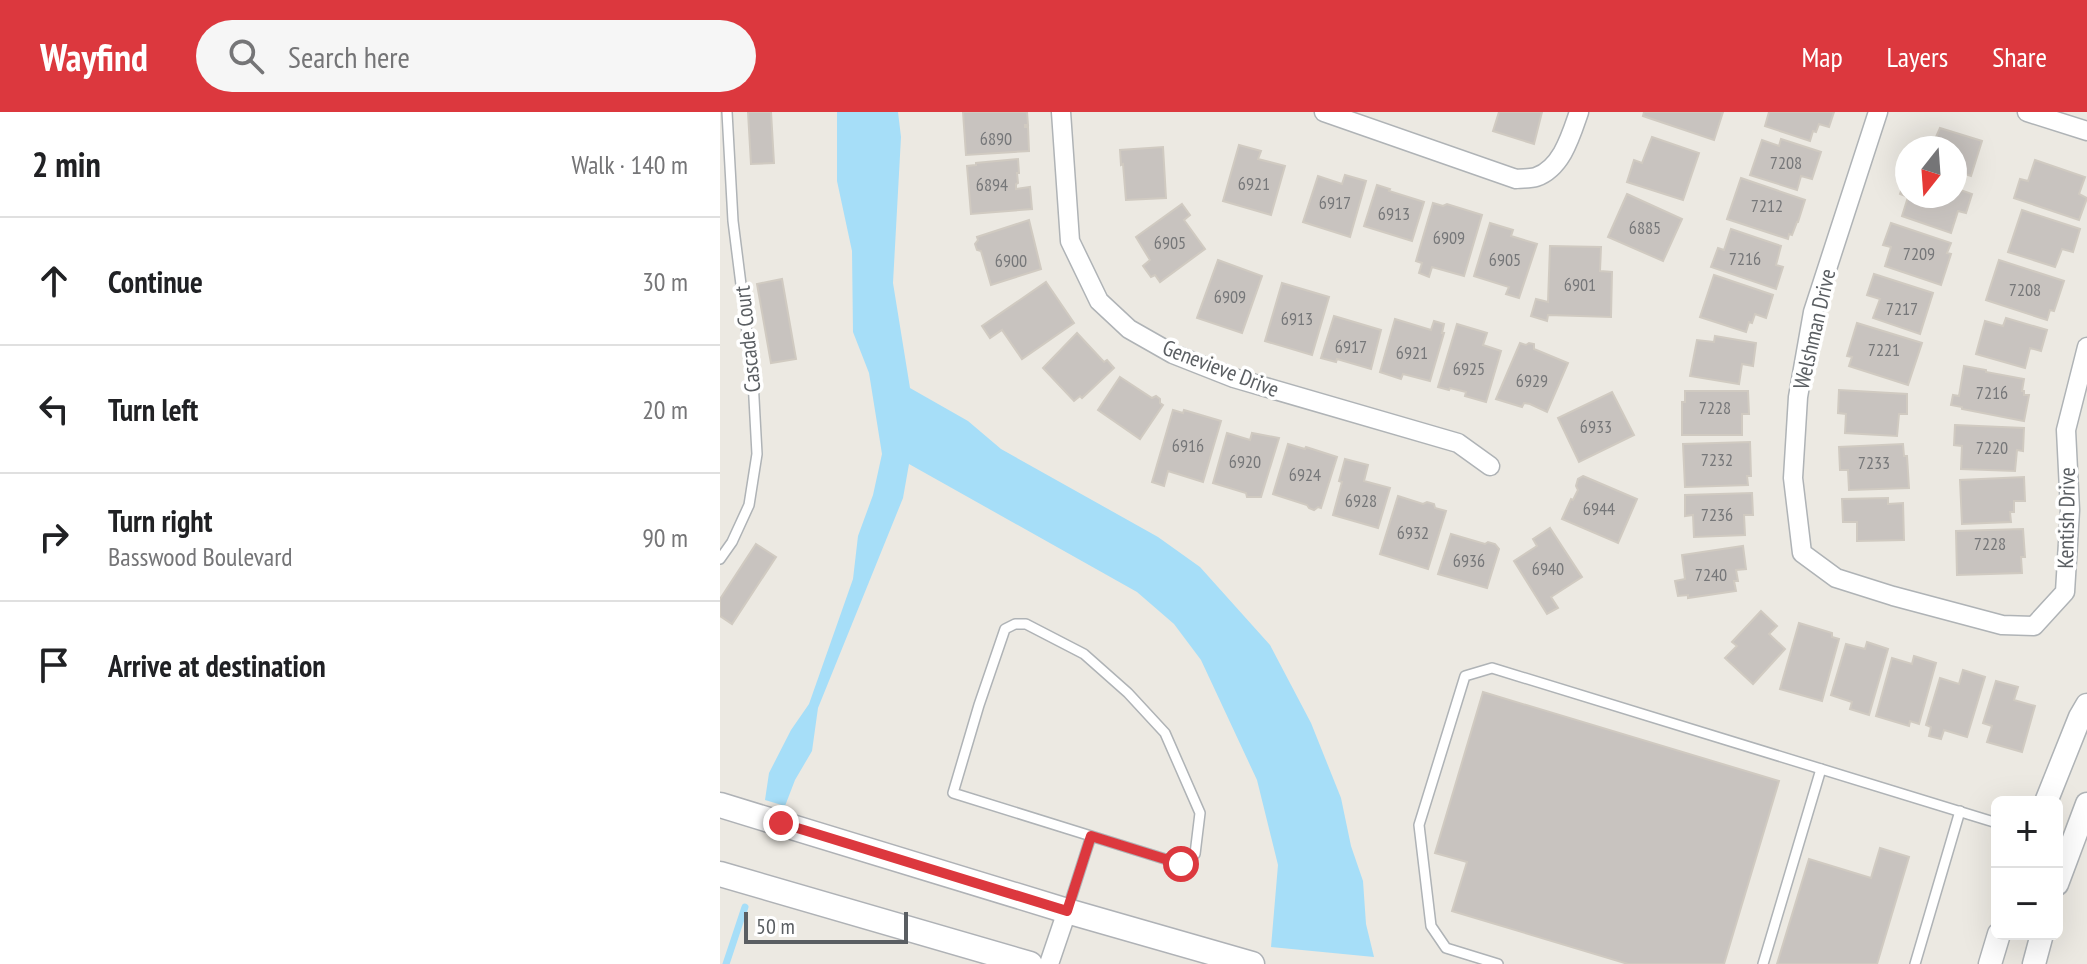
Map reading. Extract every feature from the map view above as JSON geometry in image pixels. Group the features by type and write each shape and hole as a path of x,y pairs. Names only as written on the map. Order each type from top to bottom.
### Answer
{"main road":[{"path":"720,805 1252,964"},
{"path":"720,874 1030,964"}],"street":[{"name":"Genevieve Drive","path":"1061,112 1070,241 1099,301 1129,329 1173,354 1234,378 1458,443 1490,466"},
{"path":"1324,112 1516,179 1535,177 1551,167 1567,146 1579,112"},
{"name":"Welshman Drive","path":"1802,553 1793,478 1798,397 1813,312 1878,112"},
{"path":"2027,112 2087,131"},
{"name":"Kentish Drive","path":"1802,553 1836,578 1893,596 2002,625 2034,626 2065,592 2070,510 2066,430 2087,347"},
{"path":"2048,796 2087,705"},
{"path":"2063,868 2087,804"},
{"path":"1049,964 1067,911"},
{"path":"1990,964 1997,940"},
{"path":"2034,964 2040,940"}],"lane":[{"name":"Cascade Court","path":"720,559 732,542 749,505 757,454 753,380 733,221 727,112"},
{"path":"1015,624 1026,624 1084,654 1128,693 1165,733 1200,813 1195,854 1181,864 1091,836 953,793 1005,629 1015,624"},
{"path":"1498,964 1446,948 1431,926 1419,825 1465,676 1492,668 1991,821"},
{"path":"1763,964 1821,769"},
{"path":"1915,964 1960,811"},
{"path":"1067,911 1091,836"}],"water":[{"path":"837,112 898,112 901,137 893,283 910,388 968,421 1001,449 1158,537 1200,567 1270,645 1311,723 1341,798 1351,846 1363,881 1366,924 1374,957 1271,947 1278,865 1257,780 1201,660 1174,624 1137,592 909,464 903,498 818,708 812,751 795,780 785,806 765,800 769,773 791,730 809,704 853,579 858,536 873,495 882,454 869,373 853,332 852,251 837,181"}],"building":[{"path":"748,112 771,112 774,163 751,164"},
{"path":"963,112 1027,112 1028,125 1025,127 1028,127 1029,151 966,155"},
{"path":"1499,112 1542,112 1534,144 1493,131"},
{"path":"1644,112 1723,112 1714,140 1643,116"},
{"path":"1769,112 1834,112 1829,127 1819,124 1810,141 1765,126"},
{"path":"1940,128 1966,136 1936,136"},
{"path":"1967,136 1982,141 1971,176 1967,175"},
{"path":"1652,137 1699,153 1683,200 1627,182 1634,160 1642,163"},
{"path":"1781,139 1821,152 1812,179 1801,176 1797,190 1750,175 1762,140 1779,146"},
{"path":"1239,145 1261,151 1258,159 1285,166 1271,215 1223,201"},
{"path":"1163,147 1166,198 1126,200 1120,150"},
{"path":"1018,159 1016,189 1030,187 1032,209 971,214 967,166"},
{"path":"2035,160 2085,177 2079,194 2087,198 2079,220 2014,198 2020,179 2028,181"},
{"path":"1345,175 1366,181 1350,237 1303,222 1318,176 1342,184"},
{"path":"1741,178 1805,200 1788,239 1727,219"},
{"path":"1377,185 1424,202 1412,241 1364,226"},
{"path":"1967,192 1972,194 1966,213 1958,211 1951,233 1902,216 1905,208 1967,208"},
{"path":"1627,194 1682,219 1663,261 1608,237"},
{"path":"1433,203 1482,215 1464,276 1432,267 1429,277 1419,273 1422,263 1416,261"},
{"path":"1182,204 1190,215 1184,220 1205,249 1160,282 1155,275 1151,277 1143,266 1150,260 1136,237"},
{"path":"2022,210 2080,229 2073,252 2062,249 2055,267 2008,252"},
{"path":"1029,220 1041,269 991,285 981,251 975,244 977,237"},
{"path":"1490,223 1513,230 1511,236 1537,244 1519,298 1506,294 1509,287 1474,276"},
{"path":"1891,223 1951,243 1947,253 1951,254 1941,285 1885,266 1891,247 1883,245"},
{"path":"1731,229 1781,246 1776,265 1783,267 1776,289 1711,267 1718,248 1724,250"},
{"path":"1550,246 1601,247 1600,271 1612,272 1611,317 1548,315 1547,321 1531,316 1536,299 1548,302"},
{"path":"1218,260 1262,276 1242,333 1197,318"},
{"path":"1999,260 2064,281 2054,311 2050,310 2047,320 1986,300"},
{"path":"1874,274 1933,293 1920,334 1873,318 1880,299 1867,295"},
{"path":"1714,275 1773,295 1766,318 1755,314 1746,332 1700,317"},
{"path":"782,279 796,359 771,363 757,284"},
{"path":"1046,282 1074,323 1022,359 1002,330 990,338 982,326"},
{"path":"1282,283 1329,297 1312,355 1265,341"},
{"path":"1334,316 1381,330 1371,369 1337,359 1336,362 1321,358"},
{"path":"2006,318 2047,330 2041,351 2030,348 2025,368 1976,354 1985,321 2003,326"},
{"path":"1395,319 1431,330 1434,321 1444,324 1430,381 1403,374 1401,379 1380,372"},
{"path":"1857,323 1922,343 1908,385 1849,366 1852,357 1847,356"},
{"path":"1457,324 1487,333 1483,345 1501,351 1486,402 1465,396 1466,392 1438,387"},
{"path":"1077,333 1104,362 1107,360 1114,368 1082,398 1080,396 1074,401 1043,368"},
{"path":"1715,336 1756,343 1753,366 1742,364 1739,384 1690,376 1697,340 1714,342"},
{"path":"1520,343 1534,344 1534,349 1568,363 1547,412 1530,404 1524,403 1522,407 1496,399"},
{"path":"1964,366 2024,379 2022,391 2024,395 2029,395 2024,421 1951,405 1953,395 1959,396"},
{"path":"1120,377 1152,398 1156,396 1163,405 1140,439 1098,410"},
{"path":"1839,390 1907,394 1907,414 1899,414 1897,436 1845,433 1846,414 1838,413"},
{"path":"1685,391 1748,391 1749,414 1742,414 1742,435 1682,435"},
{"path":"1612,392 1634,435 1579,462 1558,418"},
{"path":"1173,410 1183,413 1184,410 1221,421 1203,482 1168,471 1164,486 1152,482"},
{"path":"1955,425 2024,428 2023,451 2017,450 2015,471 1961,469 1962,446 1954,445"},
{"path":"1227,433 1250,440 1252,433 1279,438 1261,497 1247,497 1246,493 1213,483"},
{"path":"1750,442 1751,476 1747,476 1748,485 1685,487 1683,444"},
{"path":"1288,444 1337,457 1321,508 1314,510 1273,494"},
{"path":"1903,444 1909,488 1849,490 1848,470 1840,470 1839,447"},
{"path":"1345,459 1368,465 1364,481 1390,488 1378,528 1333,515"},
{"path":"1583,476 1637,499 1618,543 1562,519 1578,490 1578,479"},
{"path":"2024,477 2025,501 2014,501 2014,512 2010,512 2011,522 1962,524 1960,480"},
{"path":"1752,493 1753,515 1744,515 1745,535 1694,537 1693,515 1685,516 1685,495"},
{"path":"1398,496 1434,504 1435,508 1446,511 1428,569 1380,554"},
{"path":"1888,498 1888,504 1903,503 1904,540 1857,541 1857,522 1843,522 1842,499"},
{"path":"1550,528 1582,577 1551,597 1558,608 1547,614 1514,561 1537,546 1533,539"},
{"path":"2023,529 2025,557 2021,557 2022,573 1957,575 1956,531"},
{"path":"1451,534 1495,544 1499,549 1487,588 1438,574"},
{"path":"756,544 776,557 732,624 720,616 720,599"},
{"path":"1743,546 1746,569 1736,570 1736,591 1688,598 1688,595 1678,596 1675,581 1685,579 1682,555"},
{"path":"1761,611 1777,626 1769,634 1785,649 1753,684 1725,658 1737,646 1732,642"},
{"path":"1799,623 1832,633 1832,637 1839,639 1822,701 1780,689"},
{"path":"1867,642 1888,649 1869,715 1850,709 1852,702 1831,695 1846,644 1865,649"},
{"path":"1914,656 1936,663 1919,724 1910,721 1909,726 1876,716 1892,658 1912,664"},
{"path":"1963,670 1985,677 1967,737 1944,730 1941,739 1929,736 1931,727 1926,725 1940,678 1959,684"},
{"path":"1996,681 2018,687 2014,700 2035,706 2022,752 1987,742 1992,726 1983,723"},
{"path":"1483,692 1779,781 1724,964 1628,964 1452,911 1467,862 1435,853"},
{"path":"1880,848 1909,857 1877,964 1777,964 1809,859 1871,878"}],"waterway":[{"path":"726,964 745,907"}],"route":[{"path":"781,823 1067,911 1091,836 1181,864"}]}
